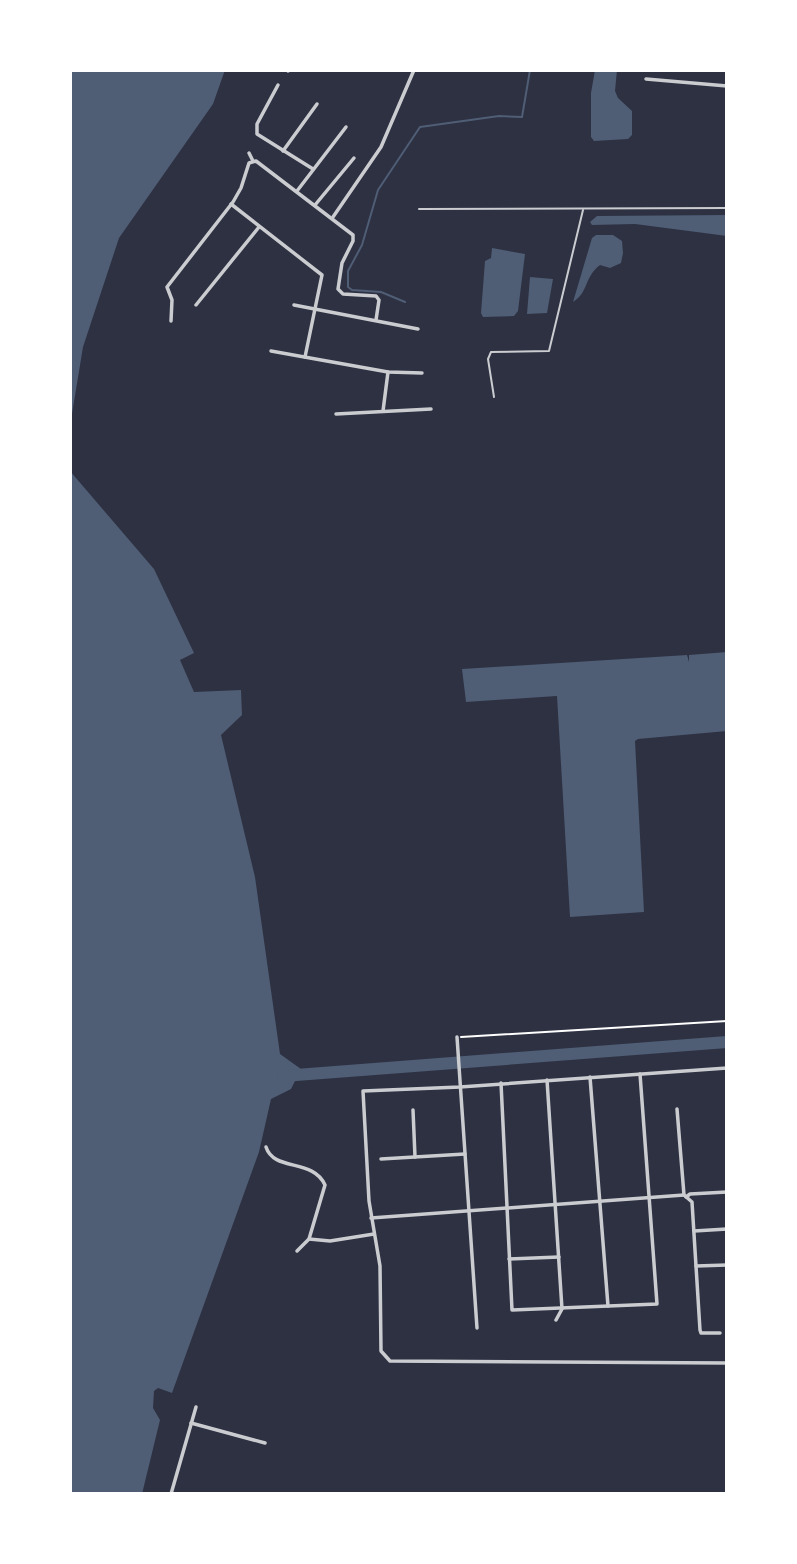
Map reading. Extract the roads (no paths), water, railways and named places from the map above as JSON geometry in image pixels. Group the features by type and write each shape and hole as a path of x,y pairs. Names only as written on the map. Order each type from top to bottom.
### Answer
{"street":[{"path":"332,218 381,147 414,70"},
{"path":"646,79 727,86"},
{"path":"278,85 257,124 257,134 313,169"},
{"path":"283,151 317,104"},
{"path":"296,191 346,127"},
{"path":"249,153 253,161 316,205 354,237 342,263 338,289 342,293 376,296 379,300 376,320"},
{"path":"316,205 354,158"},
{"path":"171,321 172,300 167,288 231,205 241,188 249,163 253,161"},
{"path":"231,205 322,275 305,357"},
{"path":"196,305 259,227"},
{"path":"294,305 418,330"},
{"path":"271,351 388,372 422,373"},
{"path":"383,411 388,372"},
{"path":"336,414 431,409"},
{"path":"457,1037 477,1328"},
{"path":"727,1068 460,1087 363,1091 371,1218 380,1266 381,1352 390,1361 727,1363"},
{"path":"501,1083 512,1310 658,1303 639,1073"},
{"path":"590,1077 608,1306"},
{"path":"547,1080 562,1308 556,1320"},
{"path":"677,1109 685,1196 692,1202 700,1332 720,1334"},
{"path":"414,1110 415,1157"},
{"path":"266,1147 276,1160 315,1171 322,1178 325,1193 309,1239 297,1251"},
{"path":"381,1159 465,1154"},
{"path":"371,1218 727,1192"},
{"path":"694,1231 727,1229"},
{"path":"309,1239 330,1241 374,1234"},
{"path":"509,1259 559,1257"},
{"path":"696,1266 727,1265"},
{"path":"171,1494 196,1407"},
{"path":"191,1423 265,1443"}],"lane":[{"path":"419,209 727,208"},
{"path":"494,397 488,359 491,352 549,351 583,209"}],"water":[{"path":"73,70 225,70 213,104 119,238 83,347 70,426 70,77"},
{"path":"595,70 617,70 615,91 618,98 632,111 632,135 628,139 594,141 591,137 591,93"},
{"path":"727,215 727,236 635,224 592,225 590,222 597,216"},
{"path":"596,235 613,235 622,241 621,263 610,268 600,265 591,274 582,294 573,302 592,238"},
{"path":"492,248 525,254 518,311 514,316 483,317 481,313 485,261 491,258"},
{"path":"530,277 553,279 547,313 527,314"},
{"path":"70,471 154,569 194,653 180,660 194,692 241,690 242,715 221,735 255,877 280,1054 301,1069 291,1089 271,1099 259,1152 172,1393 158,1388 154,1391 153,1408 160,1420 142,1494 70,1494"},
{"path":"727,652 727,731 635,741 644,912 570,917 557,696 466,702 462,669 687,655 689,662 689,655"}],"waterway":[{"path":"405,302 381,292 352,290 348,287 348,271 362,245 378,190 420,127 499,116 522,117 530,70"},
{"path":"283,1076 727,1042"}]}
